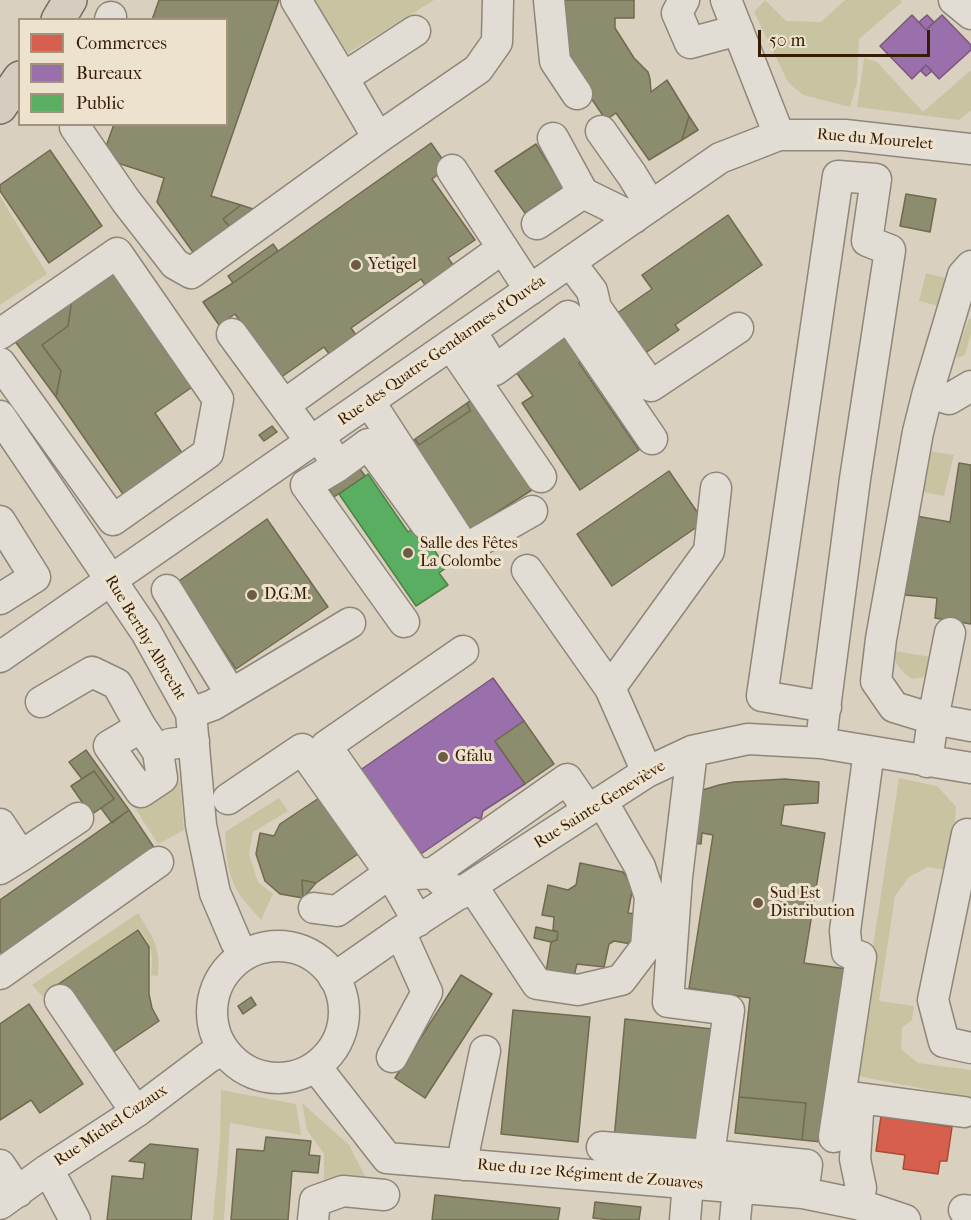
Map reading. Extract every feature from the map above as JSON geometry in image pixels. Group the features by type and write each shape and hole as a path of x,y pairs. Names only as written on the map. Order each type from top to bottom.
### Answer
{"main road":[{"path":"59,18 70,0"},
{"path":"0,107 18,81"}],"street":[{"path":"296,0 378,138"},
{"path":"549,0 555,61 577,94"},
{"path":"684,0 677,13 690,43 738,30"},
{"path":"726,0 779,135"},
{"path":"75,126 103,168 175,264 190,273 478,69 497,42 497,4"},
{"path":"343,78 414,31"},
{"path":"601,131 632,175 643,212"},
{"name":"Rue du Mourelet","path":"779,135 845,135 971,149"},
{"name":"Rue des Quatre Gendarmes d'Ouvéa","path":"0,657 720,158 779,135"},
{"path":"553,138 583,193 643,212"},
{"path":"452,170 530,290"},
{"path":"820,743 825,707 855,479 890,250 867,241 876,179 838,177 762,696 825,707"},
{"path":"537,224 583,193"},
{"path":"284,405 503,248"},
{"path":"0,334 117,253 218,399 208,453 233,496"},
{"path":"570,262 592,291 596,308 651,386 738,328"},
{"path":"971,266 963,274 918,432 885,616 876,681 894,707 933,719 971,726"},
{"path":"461,338 495,370 568,316 652,440"},
{"path":"232,334 284,405 338,466"},
{"path":"461,338 541,477"},
{"path":"0,363 113,520 208,453"},
{"path":"928,392 950,399 971,386"},
{"path":"369,401 465,549 531,511"},
{"name":"Rue Berthy Albrecht","path":"6,433 146,632 192,727 201,825 215,893 244,955"},
{"path":"404,622 306,485 338,466 368,444 451,558"},
{"path":"610,688 708,551 716,488"},
{"path":"0,599 35,577 1,527"},
{"path":"527,570 610,688 646,772"},
{"path":"146,632 174,601 231,694"},
{"path":"158,752 192,727 213,705 350,623"},
{"path":"927,762 950,633"},
{"path":"433,873 446,885 466,890 537,984 578,990 621,980 646,947 650,897 640,867 595,806 567,779 433,873 416,874 326,746 463,651"},
{"path":"41,702 92,672 117,684 158,752 162,778 141,792 109,746 141,727"},
{"name":"Rue Sainte-Geneviève","path":"334,978 646,772 692,751 748,739 820,743 971,768"},
{"path":"228,799 302,749 390,873 409,927 427,992 392,1057"},
{"path":"692,751 677,877 668,1002 729,1010 709,1155"},
{"path":"834,1137 861,957 848,952 845,931 869,751"},
{"path":"0,824 10,862 78,818"},
{"path":"970,825 933,1000 944,1042 971,1048"},
{"path":"0,974 158,862"},
{"path":"314,908 337,910 390,873"},
{"path":"284,947 304,952 321,962 334,978 342,997 344,1016 340,1036 330,1053 316,1067 297,1076 276,1078 256,1075 237,1065 223,1050 214,1030 211,1009 216,987 228,969 244,955 263,948 284,947"},
{"path":"60,1000 136,1112"},
{"name":"Rue Michel Cazaux","path":"9,1198 47,1170 136,1112 209,1057 223,1050"},
{"path":"464,1165 465,1147 484,1051"},
{"path":"313,1220 315,1201 343,1191 382,1207 387,1158 316,1067"},
{"path":"857,1204 861,1188 855,1158 859,1098 964,1112"},
{"path":"602,1147 807,1165 803,1194"},
{"name":"Rue du 12e Régiment de Zouaves","path":"387,1158 803,1194 857,1204 905,1220"},
{"path":"0,1165 9,1198"},
{"path":"47,1170 75,1220"},
{"path":"685,1220 688,1183"},
{"path":"735,1220 738,1187"}],"shaded area":[{"path":"312,0 434,0 348,53"},
{"path":"765,0 786,21 821,22 845,0 900,0 902,2 859,39 857,83 850,107 803,95 788,82 754,12"},
{"path":"864,58 877,62 923,112 971,70 971,110 959,120 857,107"},
{"path":"0,196 47,274 0,305"},
{"path":"926,273 946,278 939,306 919,301"},
{"path":"969,319 971,319 971,333 965,355 957,358 957,351"},
{"path":"927,451 954,455 944,496 919,491"},
{"path":"894,651 931,657 930,667 923,677 912,679 899,667"},
{"path":"899,778 937,786 956,807 952,871 928,867 909,877 895,896 879,1001 914,1006 912,1020 902,1028 901,1049 918,1063 971,1070 971,1098 853,1075"},
{"path":"180,781 184,830 158,844 135,808"},
{"path":"279,798 288,811 253,832 249,854 258,882 273,894 261,920 235,887 227,856 225,832"},
{"path":"138,913 157,949 158,976 151,975 151,950 139,928 43,997 32,985"},
{"path":"221,1090 296,1104 301,1135 230,1123 224,1220 213,1220 220,1141"},
{"path":"302,1103 349,1145 367,1180 324,1185 324,1154 307,1130"}],"building: Commerces":[{"path":"881,1116 952,1127 947,1161 940,1161 938,1174 903,1169 905,1155 876,1151"}],"building: Bureaux":[{"path":"912,15 926,30 942,15 971,45 971,50 939,79 926,65 912,79 880,46"},
{"path":"927,15 934,22 926,30 919,22"},
{"path":"926,65 932,71 926,76 921,71"},
{"name":"Gfalu","path":"493,678 524,721 495,741 525,784 483,811 481,819 475,817 415,858 356,773"}],"building: Public":[{"name":"Salle des Fêtes La Colombe","path":"368,474 408,532 418,525 446,568 439,573 448,585 416,606 339,494"}],"building: Industrie":[{"path":"159,0 279,0 211,196 241,205 223,219 230,227 195,255 157,202 164,178 102,158 113,126 228,126 228,18 153,18"},
{"path":"560,0 634,0 634,18 615,18 615,28 634,58 648,72 651,92 667,80 689,116 682,140 649,160 616,113 606,120 557,48"},
{"path":"689,116 698,130 682,140"},
{"name":"Yetigel","path":"431,143 448,167 432,179 475,240 448,258 459,273 431,293 421,279 351,328 362,343 335,362 324,347 280,378 235,314 219,325 203,302"},
{"path":"536,144 563,187 525,213 495,171"},
{"path":"50,150 102,226 49,263 0,191 0,185"},
{"path":"906,194 936,199 930,232 900,226"},
{"path":"241,205 253,209 230,227 223,219"},
{"path":"728,215 762,265 675,325 679,330 641,356 613,316 652,289 642,275"},
{"path":"273,244 278,251 233,283 228,276"},
{"path":"116,268 198,383 155,413 184,456 125,497 56,397 61,371 42,345 68,326 72,300"},
{"path":"72,300 68,326 42,345 61,371 56,397 14,340"},
{"path":"567,336 583,361 579,363 639,450 580,490 522,403 533,396 516,372"},
{"path":"475,398 535,488 474,527 468,535 405,446 415,439 419,445 470,411 467,403"},
{"path":"467,403 470,411 419,445 415,439"},
{"path":"272,426 277,432 264,441 259,435"},
{"path":"355,462 365,476 334,497 324,482"},
{"path":"959,463 971,465 971,624 935,618 937,598 905,595 916,516 950,522"},
{"path":"669,471 704,522 612,586 577,534"},
{"name":"D.G.M.","path":"267,519 328,607 236,669 213,635 196,632 176,583"},
{"path":"524,721 554,764 525,784 495,741"},
{"path":"86,750 129,810 112,823 101,808 114,799 94,771 82,779 69,762"},
{"path":"94,771 114,799 91,815 71,786"},
{"name":"Sud Est Distribution","path":"785,779 819,782 818,803 784,805 781,825 825,833 804,963 847,969 822,1142 802,1140 806,1103 739,1097 750,998 689,988 713,835 702,833 701,844 688,842 696,792 734,782"},
{"path":"322,796 361,852 316,883 302,880 303,898 280,894 265,881 256,854 260,833 274,836 280,824"},
{"path":"129,810 157,852 4,957 0,951 0,900"},
{"path":"580,863 623,872 633,886 628,913 643,915 637,945 614,941 609,944 604,967 577,964 574,976 546,972 551,942 557,940 558,932 553,930 554,917 542,915 548,885 568,890 576,885"},
{"path":"302,880 316,883 303,898"},
{"path":"536,927 558,932 557,940 551,942 534,938"},
{"path":"138,930 149,947 149,994 152,1008 159,1021 106,1057 57,985"},
{"path":"461,975 492,994 425,1098 395,1078"},
{"path":"251,997 256,1005 243,1014 238,1006"},
{"path":"29,1004 83,1084 40,1113 31,1100 0,1120 0,1024"},
{"path":"513,1010 590,1017 578,1142 501,1134"},
{"path":"625,1019 712,1029 700,1149 614,1140"},
{"path":"739,1097 806,1103 802,1140 735,1133"},
{"path":"266,1137 311,1141 309,1155 320,1156 318,1173 292,1171 288,1220 231,1220 237,1149 264,1151"},
{"path":"150,1144 198,1149 191,1220 107,1220 112,1176 143,1179 145,1163 129,1161"},
{"path":"435,1195 560,1208 558,1220 432,1220"},
{"path":"595,1202 641,1207 639,1220 593,1218"}],"place":[{"name":"Yetigel","path":"356,265"},
{"name":"Salle des Fêtes La Colombe","path":"408,553"},
{"name":"D.G.M.","path":"252,595"},
{"name":"Gfalu","path":"443,757"},
{"name":"Sud Est Distribution","path":"758,903"}]}
